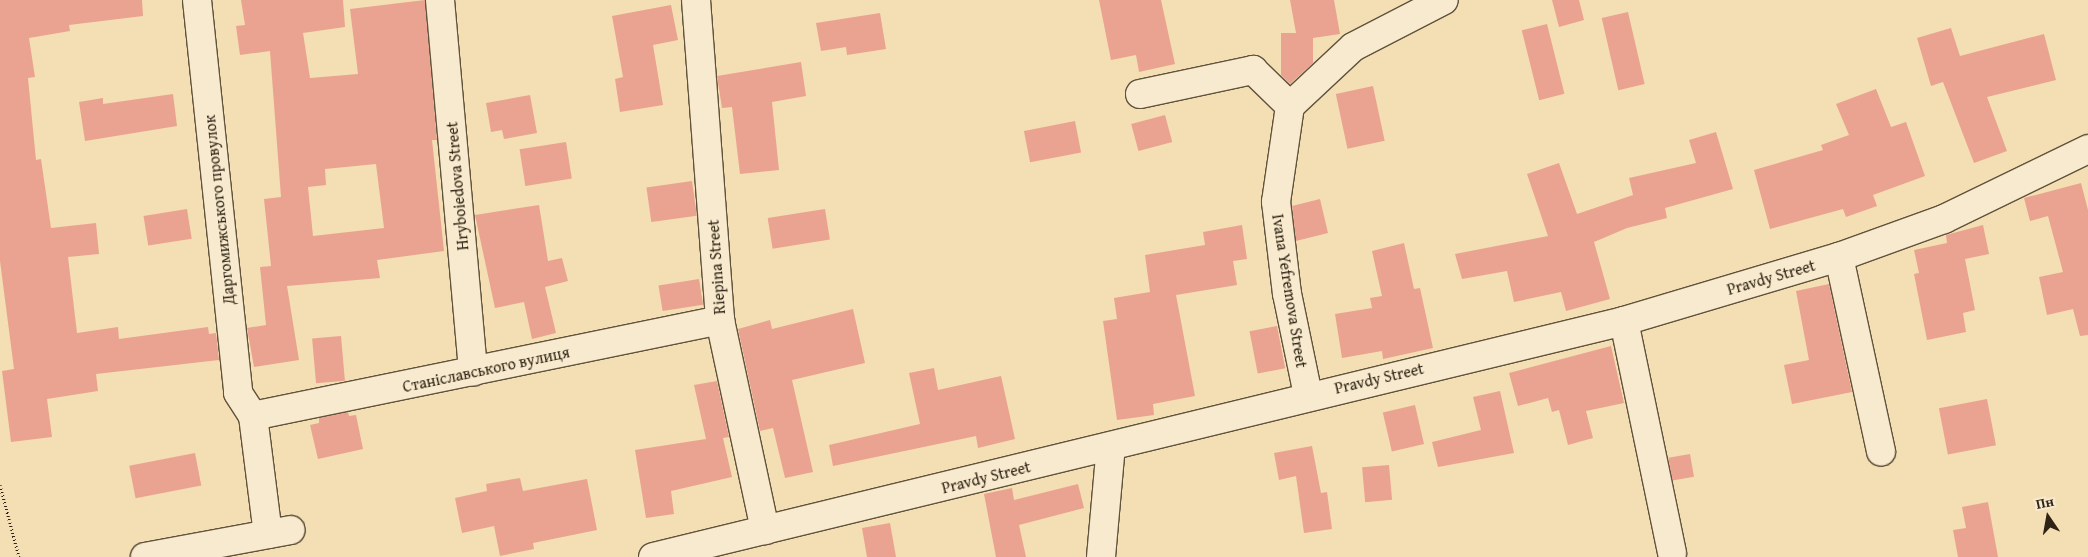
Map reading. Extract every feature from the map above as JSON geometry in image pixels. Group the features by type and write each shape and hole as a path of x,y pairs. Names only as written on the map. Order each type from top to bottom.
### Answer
{"street":[{"name":"Даргомижського провулок","path":"197,0 238,393 253,416"},
{"name":"Hryboiedova Street","path":"440,0 473,372"},
{"name":"Riepina Street","path":"696,0 720,320 765,530"},
{"path":"1140,94 1253,70 1290,106 1353,47 1444,0"},
{"name":"Ivana Yefremova Street","path":"1290,106 1276,202 1287,294 1308,395"},
{"name":"Pravdy Street","path":"653,557 1111,446 1308,395 1624,320 1839,257 1944,219 2088,149"},
{"path":"1839,257 1881,452"},
{"name":"Станіславського вулиця","path":"253,416 720,320"},
{"path":"1624,320 1672,553"},
{"path":"145,557 279,532 253,416"},
{"path":"1101,557 1111,446"}],"path":[{"path":"0,485 19,557"}],"building":[{"path":"0,0 142,0 143,16 69,25 70,31 29,38 35,77 28,78 36,160 41,159 51,228 96,223 99,254 68,257 77,333 118,327 119,339 208,327 209,334 216,333 219,360 96,374 98,391 47,399 52,437 11,442 2,371 14,369 0,261"},
{"path":"241,0 343,0 345,27 303,33 310,78 358,74 350,9 425,0 437,140 432,140 444,251 377,260 380,278 287,286 299,360 254,367 247,328 266,325 260,267 271,266 264,199 281,197 270,51 240,55 236,26 245,25","holes":["376,164 384,228 313,236 308,187 326,185 325,169"]},
{"path":"1099,0 1161,0 1175,64 1139,72 1136,55 1111,60"},
{"path":"1290,0 1334,0 1340,34 1313,38 1313,63 1290,84 1281,75 1281,33 1296,33"},
{"path":"1552,0 1579,0 1584,20 1559,27"},
{"path":"671,5 678,40 653,45 663,105 620,112 615,79 623,77 612,16"},
{"path":"1628,12 1645,84 1618,90 1602,18"},
{"path":"880,13 886,49 847,55 846,47 821,51 816,23"},
{"path":"1547,24 1564,94 1539,100 1522,30"},
{"path":"1951,28 1960,56 2044,34 2056,80 1987,97 2007,151 1974,163 1943,82 1931,86 1917,38"},
{"path":"801,62 806,96 772,102 779,170 740,174 732,107 722,108 717,76"},
{"path":"1373,86 1385,141 1347,149 1336,94"},
{"path":"1876,89 1891,127 1906,122 1925,176 1873,195 1877,206 1846,217 1843,209 1770,229 1754,170 1823,150 1821,145 1849,135 1836,104"},
{"path":"173,94 177,126 85,141 79,102 103,98 103,104"},
{"path":"530,95 537,133 504,139 502,130 491,132 486,103"},
{"path":"1165,115 1172,142 1138,151 1131,124"},
{"path":"1075,121 1081,152 1030,162 1024,131"},
{"path":"1716,132 1733,189 1665,208 1667,218 1627,228 1594,242 1610,299 1566,311 1561,292 1514,302 1507,271 1462,279 1455,254 1548,236 1527,174 1559,163 1577,214 1633,195 1629,178 1696,163 1689,140"},
{"path":"566,142 572,179 525,186 520,149"},
{"path":"692,181 697,216 651,222 646,187"},
{"path":"2081,183 2088,210 2088,335 2080,336 2073,309 2047,315 2039,277 2063,272 2048,216 2030,221 2024,198"},
{"path":"1320,199 1328,233 1296,241 1292,206"},
{"path":"539,205 548,261 562,258 568,281 545,287 556,333 532,339 524,302 495,308 475,215"},
{"path":"187,209 192,239 148,246 144,216"},
{"path":"825,209 830,240 773,249 768,218"},
{"path":"1242,225 1247,259 1233,261 1237,285 1176,295 1195,396 1153,404 1154,415 1117,420 1103,321 1117,319 1114,298 1150,292 1145,255 1205,245 1203,232"},
{"path":"1983,225 1989,254 1965,259 1975,310 1963,313 1966,332 1927,340 1914,274 1919,273 1914,250 1947,243 1946,235"},
{"path":"1404,243 1414,289 1420,288 1433,348 1383,359 1382,351 1342,358 1335,314 1372,308 1370,298 1382,296 1372,251"},
{"path":"699,279 703,305 663,311 659,285"},
{"path":"1829,284 1852,392 1792,404 1784,365 1809,360 1796,291"},
{"path":"853,309 865,363 792,380 813,472 785,478 773,428 760,431 738,329 770,320 772,329"},
{"path":"1277,326 1285,368 1258,374 1250,331"},
{"path":"341,336 345,381 316,383 312,339"},
{"path":"1611,346 1624,403 1586,411 1593,438 1568,445 1559,410 1552,412 1548,398 1518,406 1509,373"},
{"path":"934,368 938,390 1001,376 1015,439 978,448 976,436 833,466 829,445 920,424 909,373"},
{"path":"717,381 729,437 723,438 732,477 671,491 674,514 646,518 635,450 706,439 694,385"},
{"path":"1500,391 1514,453 1438,467 1432,442 1481,430 1473,397"},
{"path":"1987,399 1996,445 1948,454 1939,408"},
{"path":"1415,405 1424,444 1392,451 1383,412"},
{"path":"348,412 349,416 356,415 363,449 318,459 310,425 319,423 319,418"},
{"path":"1312,446 1321,493 1327,492 1332,529 1304,533 1296,476 1279,480 1274,453"},
{"path":"195,453 201,485 136,498 129,466"},
{"path":"1690,454 1694,477 1672,480 1668,458"},
{"path":"1389,465 1392,500 1365,502 1362,467"},
{"path":"520,478 523,491 587,479 597,530 533,543 534,549 500,556 494,526 462,533 455,498 487,491 486,484"},
{"path":"1078,484 1084,508 1019,525 1026,557 996,557 984,494 1012,488 1014,500"},
{"path":"1988,502 1998,557 1958,557 1953,530 1966,528 1962,507"},
{"path":"890,523 896,557 867,557 862,528"}]}
